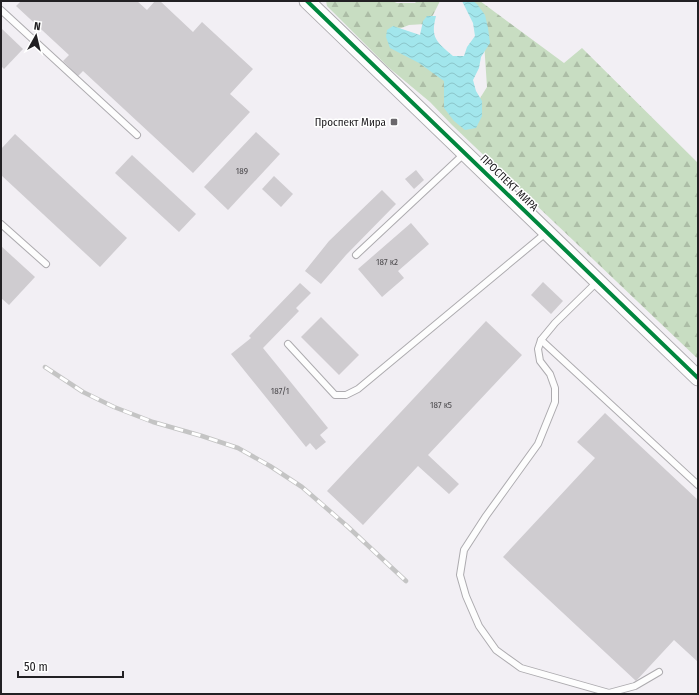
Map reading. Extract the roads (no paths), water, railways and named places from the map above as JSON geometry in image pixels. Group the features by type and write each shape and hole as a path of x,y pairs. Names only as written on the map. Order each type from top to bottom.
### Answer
{"street":[{"name":"ПРОСПЕКТ МИРА","path":"307,1 698,378"}],"lane":[{"path":"1,10 137,135"},
{"path":"356,255 465,153"},
{"path":"1,224 46,264"},
{"path":"288,344 335,395 346,395 358,388 547,232"},
{"path":"598,281 555,323 541,340 538,349 540,361 550,374 555,388 555,402 538,444 486,516 464,550 460,575 466,596 479,626 496,650 521,668 609,693 635,686 659,672"},
{"path":"541,340 698,485"}],"water":[{"path":"462,1 473,1 485,15 490,43 481,57 479,68 473,80 476,91 482,101 482,116 476,128 465,130 454,121 444,108 444,81 419,63 390,48 386,37 387,30 393,26 420,35 423,21 427,16 436,16 434,30 436,39 453,56 464,56 467,47 475,36 473,23"}],"railway":[{"path":"45,367 83,392 114,407 153,422 238,448 270,466 302,487 347,526 406,581"}],"place":[{"name":"Проспект Мира","path":"394,122"}]}
